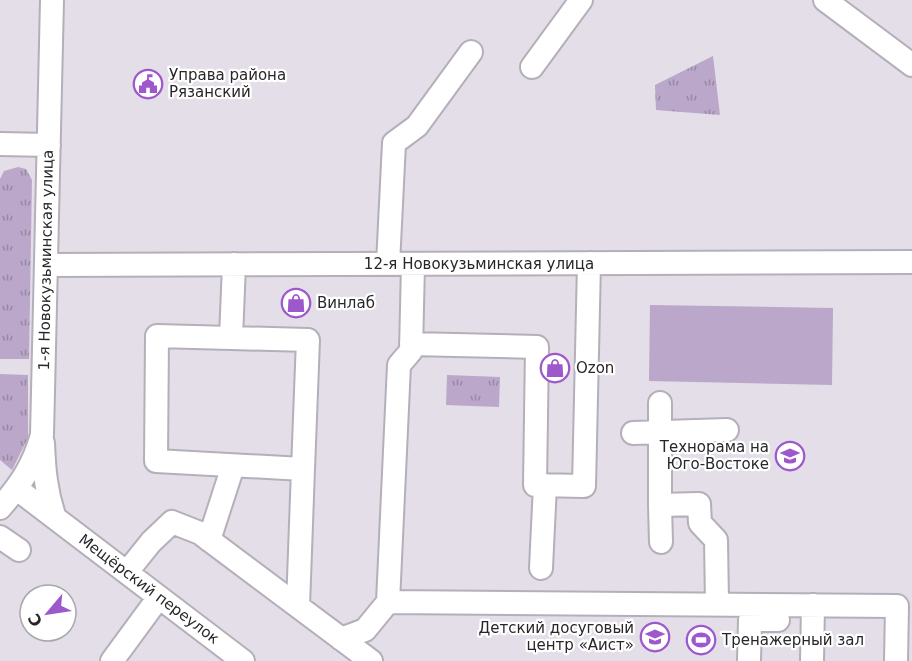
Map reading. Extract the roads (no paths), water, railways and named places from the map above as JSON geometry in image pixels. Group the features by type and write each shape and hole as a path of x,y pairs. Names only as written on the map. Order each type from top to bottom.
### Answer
{"street":[{"name":"1-я Новокузьминская улица","path":"0,508 27,474 42,435 52,0"},
{"path":"532,67 581,0"},
{"path":"825,0 912,65"},
{"path":"388,264 394,143 417,126 471,52"},
{"path":"0,144 49,145"},
{"name":"12-я Новокузьминская улица","path":"46,265 912,262"},
{"path":"411,344 537,347 536,485 584,486 589,263"},
{"path":"231,338 234,264"},
{"path":"341,639 365,630 387,602 399,365 411,351 413,264"},
{"path":"298,606 308,340 157,336 156,461 303,469"},
{"path":"660,403 661,542"},
{"path":"633,433 727,430"},
{"path":"42,435 44,474 55,518"},
{"path":"209,540 233,466"},
{"path":"541,568 544,485"},
{"name":"Мещёрский переулок","path":"17,489 159,597 233,658"},
{"path":"660,505 699,504 700,523 716,540 717,604"},
{"path":"127,573 151,542 172,522 200,533 371,661"},
{"path":"0,537 19,550"},
{"path":"112,661 159,597"},
{"path":"387,602 717,604 813,613"},
{"path":"749,661 750,620 897,606 896,661"},
{"path":"812,661 813,613"},
{"path":"903,661 912,659"}],"place":[{"name":"Управа района Рязанский","path":"148,84"},
{"name":"Винлаб","path":"296,303"},
{"name":"Ozon","path":"555,368"},
{"name":"Технорама на Юго-Востоке","path":"790,456"},
{"name":"Детский досуговый центр «Аист»","path":"655,637"},
{"name":"Тренажерный зал","path":"701,640"}]}
